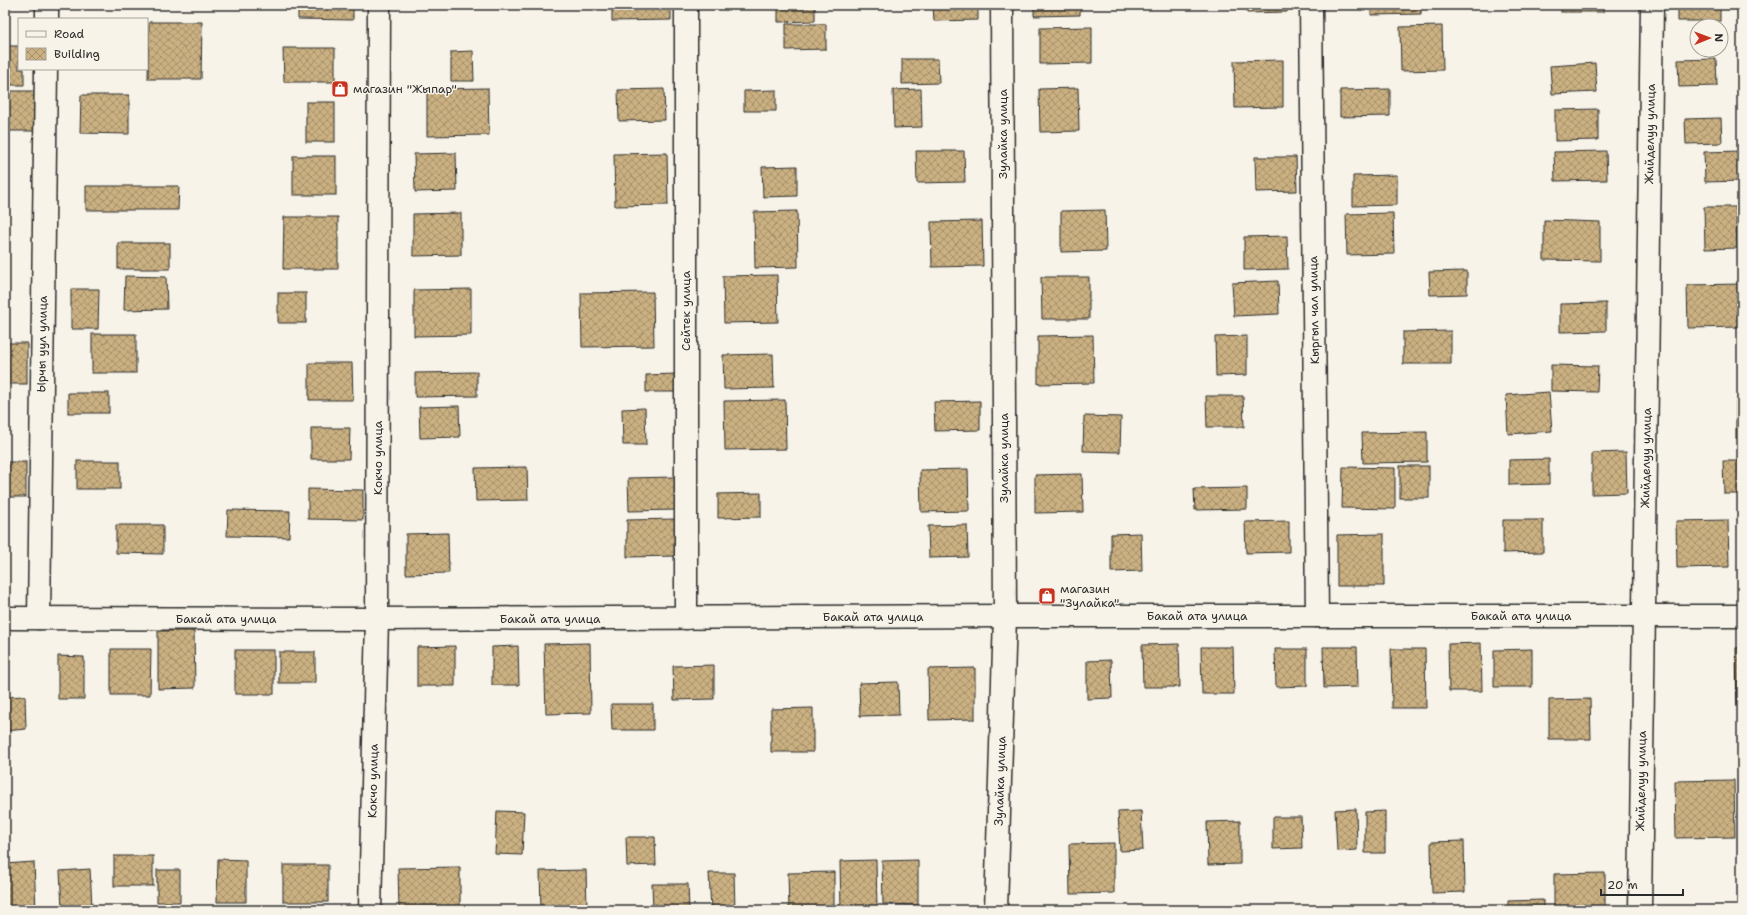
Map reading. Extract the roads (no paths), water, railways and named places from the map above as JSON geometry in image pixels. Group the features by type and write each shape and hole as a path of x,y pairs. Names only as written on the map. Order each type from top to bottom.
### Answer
{"street":[{"path":"47,5 47,18"},
{"name":"Кокчо улица","path":"370,910 377,619 379,5"},
{"name":"Сейтек улица","path":"686,5 686,618"},
{"name":"Зулайка улица","path":"996,910 1005,616 1002,5"},
{"name":"Кыргыл чал улица","path":"1311,5 1317,616"},
{"name":"Жийделуу улица","path":"1640,910 1652,5"},
{"name":"Ырчы уул улица","path":"39,618 46,70"},
{"name":"Бакай ата улица","path":"5,618 377,619 1005,616 1742,616"}],"place":[{"name":"магазин \"Жыпар\"","path":"340,89"},
{"name":"магазин \"Зулайка\"","path":"1047,596"}]}
